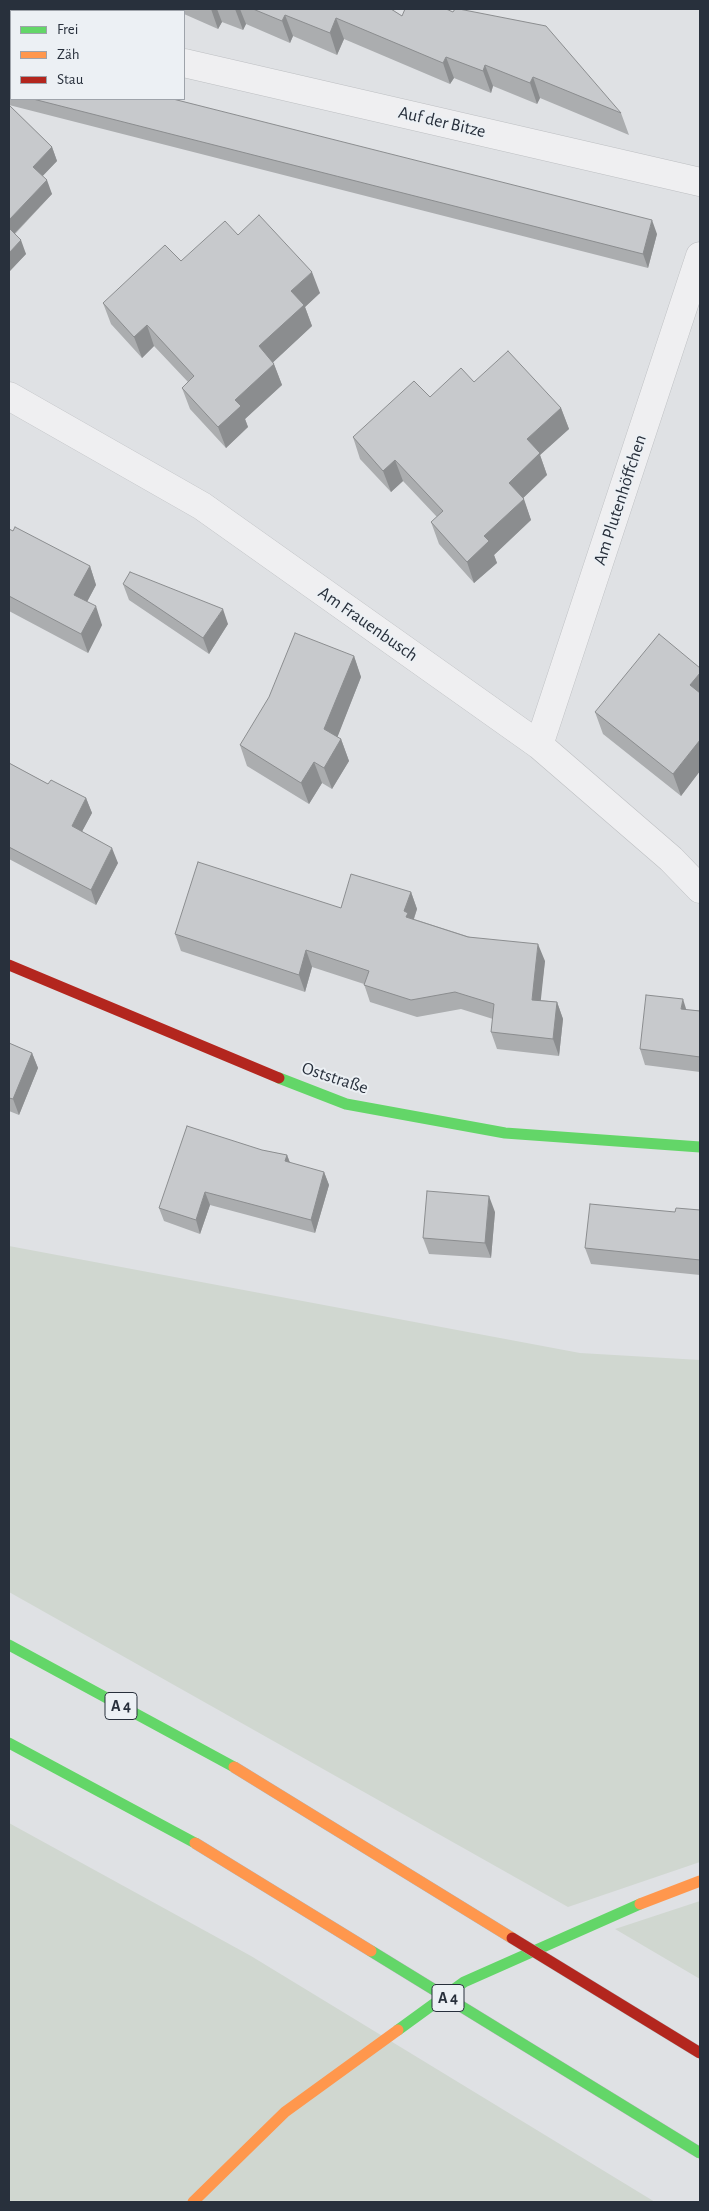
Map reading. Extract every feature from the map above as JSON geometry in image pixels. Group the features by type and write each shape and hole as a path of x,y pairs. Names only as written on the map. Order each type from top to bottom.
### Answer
{"main road":[{"name":"Oststraße","path":"9,964 227,1057 346,1104 505,1133 700,1147"},
{"name":"A 4","path":"9,1645 234,1767 700,2053"},
{"name":"A 4","path":"9,1743 195,1843 700,2153"},
{"path":"193,2202 285,2112 464,1982 662,1894 700,1881"}],"street":[{"name":"Auf der Bitze","path":"185,63 700,182"},
{"name":"Am Plutenhöffchen","path":"539,745 700,256"},
{"name":"Am Frauenbusch","path":"9,396 202,506 539,745 671,859 700,889"}],"shaded area":[{"path":"9,1246 580,1353 700,1360 700,1862 568,1907 9,1592"},
{"path":"9,1823 251,1956 655,2202 9,2202"},
{"path":"700,1901 700,1979 615,1929"}],"building":[{"path":"253,9 391,9 402,16 405,9 446,9 453,12 455,9 459,9 546,26 621,113 533,77 530,83 485,65 483,71 446,57 443,63 336,18 330,33 285,15 282,21"},
{"path":"9,57 10,93 9,93"},
{"path":"37,100 177,100 652,220 643,254"},
{"path":"9,105 52,147 33,167 47,180 9,220"},
{"path":"259,215 312,272 291,291 304,305 259,346 274,364 235,400 241,406 218,427 182,388 194,376 147,325 134,337 103,303 165,245 181,261 225,221 238,235"},
{"path":"9,228 21,240 9,253"},
{"path":"508,351 561,408 527,439 540,453 509,483 524,499 484,536 489,541 467,562 431,522 443,511 395,460 383,471 353,437 414,381 430,397 461,368 474,382"},
{"path":"15,527 90,566 74,595 96,606 81,634 9,596 9,529 13,531"},
{"path":"130,572 223,609 203,638 123,584"},
{"path":"295,633 354,656 324,729 341,739 324,768 314,762 301,783 240,745 269,697"},
{"path":"659,634 700,668 700,673 690,685 700,693 700,740 673,774 595,712"},
{"path":"9,763 48,784 51,780 86,798 72,826 112,848 91,890 9,847"},
{"path":"198,862 341,908 351,874 411,892 404,911 408,913 406,917 468,937 538,944 532,1000 557,1002 553,1039 491,1032 494,1004 455,992 411,1000 364,985 369,971 306,950 299,975 175,934"},
{"path":"646,995 683,999 681,1009 700,1011 700,1057 640,1049"},
{"path":"9,1043 32,1053 13,1099 9,1098"},
{"path":"187,1126 262,1150 287,1155 285,1161 324,1172 311,1220 205,1192 196,1220 159,1208"},
{"path":"427,1191 489,1196 485,1243 423,1238"},
{"path":"590,1204 675,1212 676,1208 700,1210 700,1260 585,1248"}],"traffic: fast":[{"path":"279,1078 346,1104 505,1133 700,1147"},
{"path":"9,1645 234,1767"},
{"path":"9,1743 195,1843"},
{"path":"398,2030 464,1982 640,1904"},
{"path":"371,1951 700,2153"}],"traffic: slow":[{"path":"234,1767 512,1938"},
{"path":"195,1843 371,1951"},
{"path":"640,1904 700,1881"},
{"path":"193,2202 285,2112 398,2030"}],"traffic: jam":[{"path":"9,965 279,1078"},
{"path":"512,1938 700,2053"}]}
